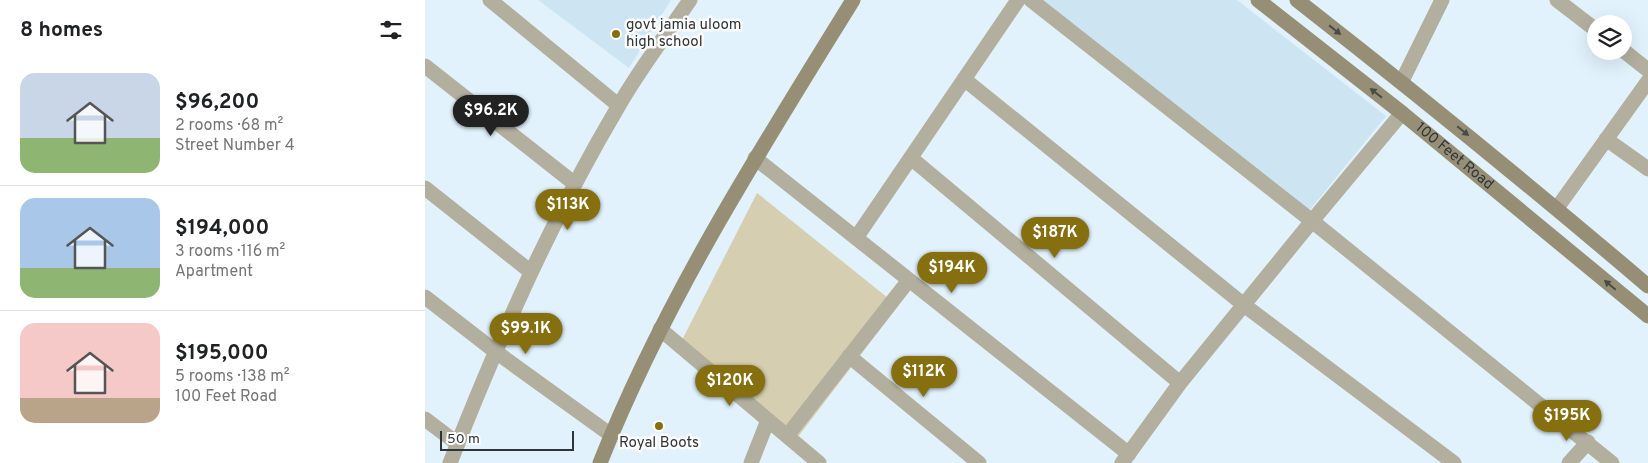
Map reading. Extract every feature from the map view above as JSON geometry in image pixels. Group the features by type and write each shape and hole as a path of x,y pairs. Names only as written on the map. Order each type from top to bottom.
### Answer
{"main road":[{"path":"600,463 660,329 755,158 853,0"},
{"name":"100 Feet Road","path":"1258,0 1402,113 1648,316"},
{"name":"100 Feet Road","path":"1297,0 1402,81 1557,208 1648,286"}],"street":[{"path":"490,0 618,105"},
{"path":"450,463 531,272 575,184 618,105 690,0"},
{"path":"856,238 1018,0"},
{"path":"1031,0 1312,221 1612,463"},
{"path":"1402,81 1442,0"},
{"path":"1557,0 1587,23"},
{"path":"1632,58 1648,70"},
{"path":"425,66 575,184"},
{"path":"964,80 1244,305 1454,463"},
{"path":"1557,208 1648,81"},
{"path":"755,158 909,280 1126,458 1180,383 1402,113"},
{"path":"1606,139 1648,169"},
{"path":"911,158 1180,383"},
{"path":"425,188 531,272"},
{"path":"787,436 909,280"},
{"path":"425,297 496,352 611,436"},
{"path":"660,329 819,463"},
{"path":"849,356 979,463"},
{"path":"425,418 458,444"},
{"path":"751,463 768,420"},
{"path":"1569,463 1588,442"}],"shaded area":[{"name":"govt jamia uloom high school","path":"538,0 671,0 629,68"},
{"path":"1033,0 1237,0 1386,116 1309,211"},
{"path":"757,193 898,306 794,442 680,344"}],"place":[{"name":"govt jamia uloom high school","path":"616,34"},
{"name":"Royal Boots","path":"659,426"}]}
